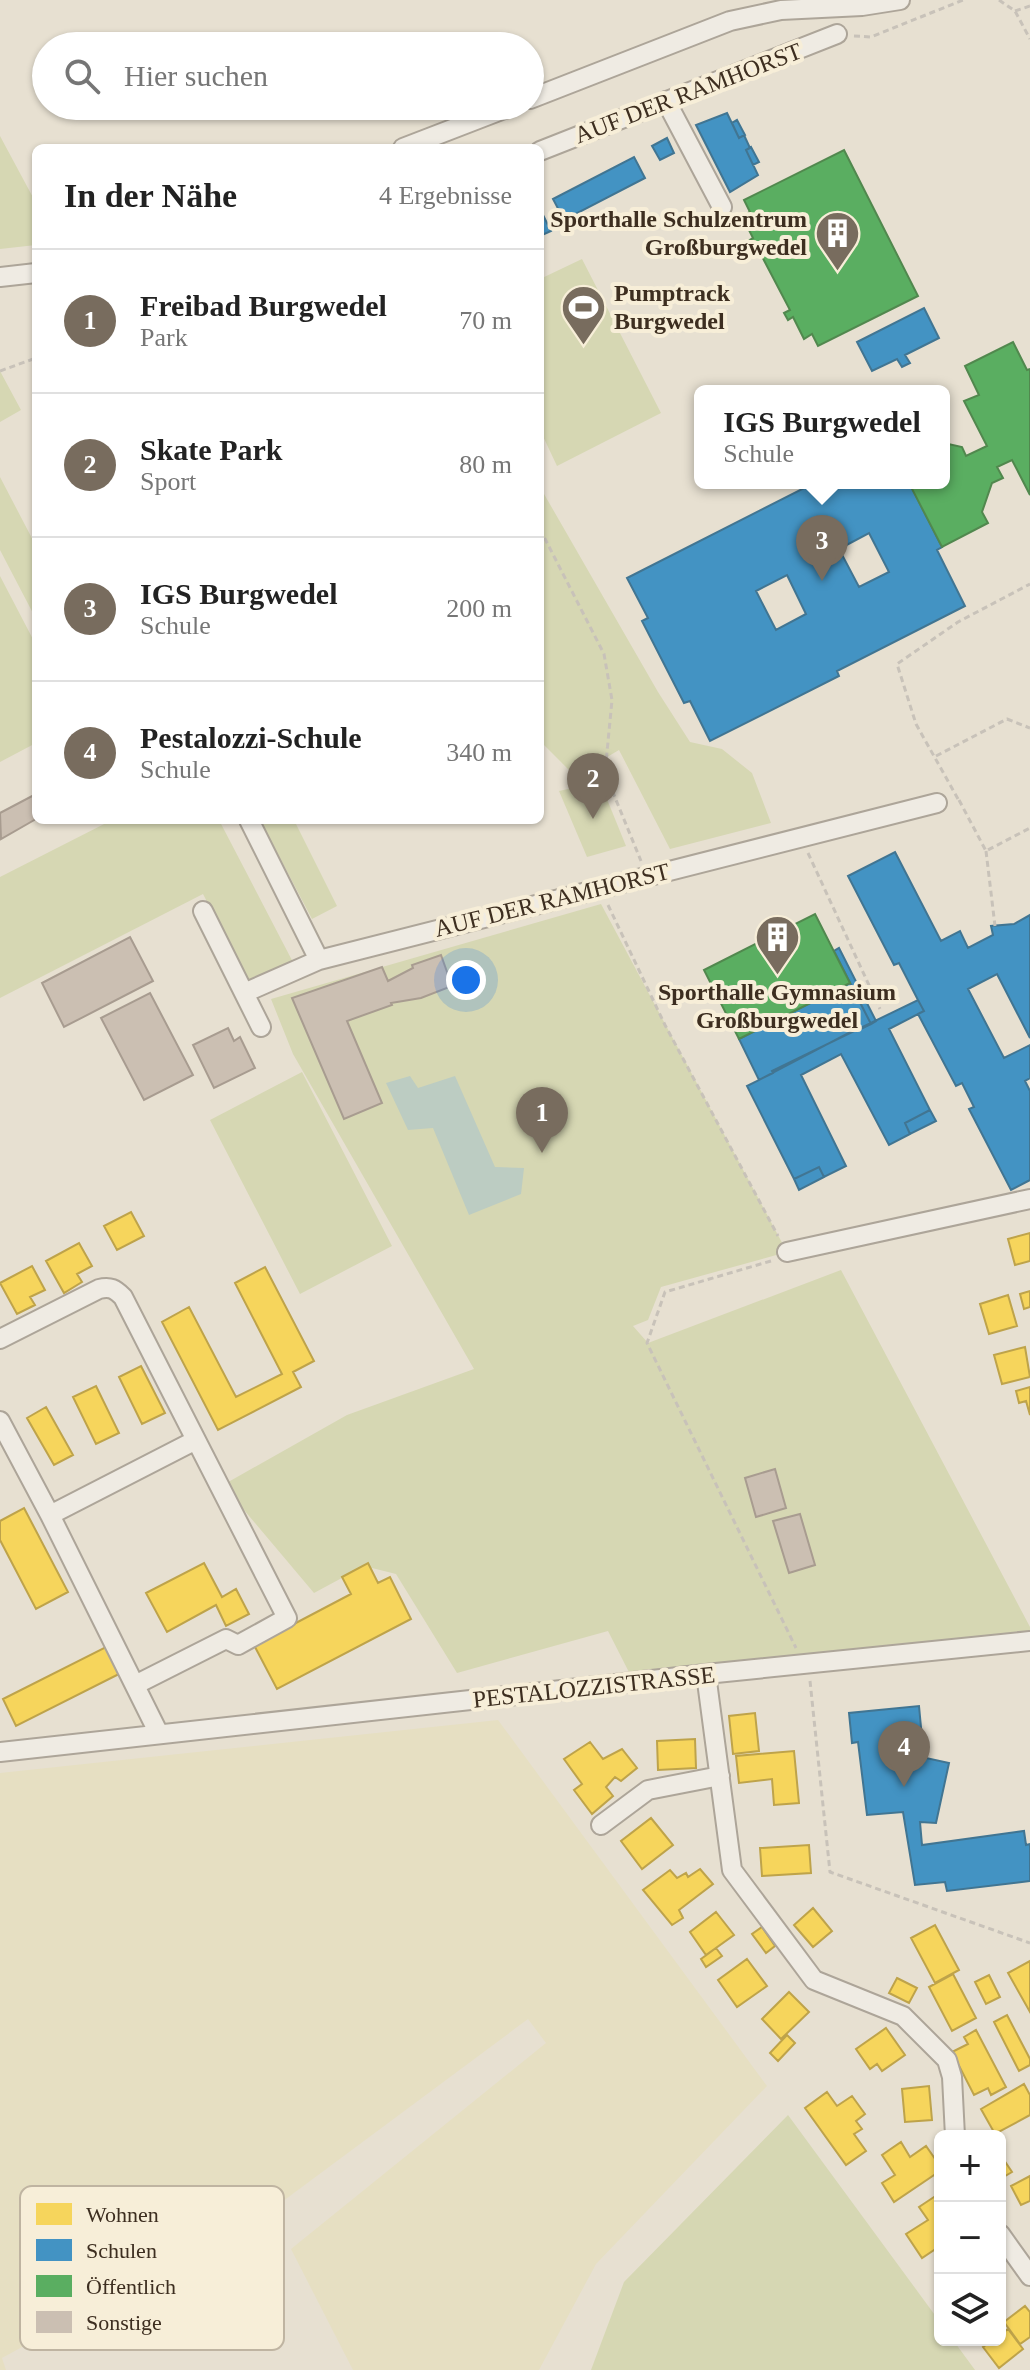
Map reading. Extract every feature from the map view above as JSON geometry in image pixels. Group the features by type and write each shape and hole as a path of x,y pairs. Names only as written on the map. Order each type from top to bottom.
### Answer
{"street":[{"name":"AUF DER RAMHORST","path":"544,94 730,21 781,10 862,6 900,0"},
{"name":"AUF DER RAMHORST","path":"544,149 837,34"},
{"path":"666,101 722,207"},
{"path":"413,144 476,120"},
{"path":"0,277 32,273"},
{"name":"AUF DER RAMHORST","path":"244,993 319,960 937,803"},
{"path":"251,824 319,960"},
{"path":"203,911 261,1027"},
{"path":"787,1252 1030,1199"},
{"path":"0,1339 99,1289 107,1287 116,1290 123,1297 287,1618 238,1645 226,1639 135,1685"},
{"path":"0,1421 159,1734"},
{"path":"50,1515 196,1440"},
{"name":"PESTALOZZISTRASSE","path":"0,1752 1030,1641"},
{"path":"706,1674 732,1870 814,1980 903,2016 947,2060 952,2077 955,2130"},
{"path":"601,1825 648,1790 720,1776"},
{"path":"1006,2242 1030,2276"}],"path":[{"path":"837,34 871,37 963,0"},
{"path":"999,0 1015,11 1030,39"},
{"path":"1015,11 1030,6"},
{"path":"0,371 32,359"},
{"path":"544,537 604,654 612,700 605,773 647,875"},
{"path":"995,926 986,851 916,724 897,664 958,622 1030,584"},
{"path":"935,757 1007,719 1030,728"},
{"path":"937,803 958,799"},
{"path":"986,851 1030,828"},
{"path":"800,837 880,1009"},
{"path":"601,887 665,1025 787,1252 776,1259 665,1292 647,1343 810,1678 830,1872 1030,1943"}],"shaded area":[{"path":"410,1076 418,1088 455,1076 495,1167 524,1168 521,1194 469,1215 433,1128 408,1130 386,1083"},
{"path":"498,1720 767,2086 596,2264 539,2370 353,2370 291,2249 546,2043 528,2019 284,2200 284,2186 20,2186 20,2348 2,2358 6,2370 0,2370 0,1773"}],"green space":[{"path":"0,136 32,196 32,245 0,249"},
{"name":"Pumptrack Burgwedel","path":"582,259 661,413 557,466 544,438 544,277"},
{"path":"0,371 21,410 0,422"},
{"path":"0,477 32,538 32,611 0,550"},
{"path":"544,494 690,742 722,749 752,773 771,823 670,849 619,750 575,776 544,745"},
{"path":"0,576 32,637 32,745 0,762"},
{"path":"600,782 626,846 587,857 559,791"},
{"path":"104,824 221,824 296,968 250,985 203,894 0,998 0,877"},
{"path":"262,824 296,824 337,906 312,919"},
{"path":"601,904 787,1252 661,1287 648,1320 633,1326 648,1343 841,1270 1030,1627 1030,1641 634,1682 608,1631 457,1673 396,1574 364,1566 314,1593 223,1485 347,1415 474,1369 293,1054 271,999"},
{"path":"302,1072 392,1246 300,1294 210,1120"},
{"path":"788,2115 934,2314 934,2346 957,2346 975,2370 591,2370 624,2282"}],"building: Wohnen":[{"path":"131,1212 144,1236 117,1250 104,1226"},
{"path":"1030,1233 1030,1261 1015,1265 1008,1239"},
{"path":"79,1243 92,1266 77,1274 82,1282 64,1293 46,1261"},
{"path":"32,1266 45,1290 30,1297 35,1305 17,1314 0,1283"},
{"path":"265,1267 314,1361 293,1372 301,1387 218,1430 162,1322 189,1307 236,1397 282,1374 235,1283"},
{"path":"1030,1291 1030,1307 1024,1309 1020,1294"},
{"path":"1008,1295 1017,1326 989,1334 980,1304"},
{"path":"1025,1347 1030,1377 1002,1384 994,1355"},
{"path":"141,1366 165,1413 142,1424 119,1377"},
{"path":"96,1386 119,1433 96,1444 73,1397"},
{"path":"1030,1387 1030,1415 1026,1401 1019,1403 1016,1391"},
{"path":"46,1407 73,1455 54,1465 27,1418"},
{"path":"24,1508 68,1592 36,1609 0,1540 0,1521"},
{"path":"204,1563 222,1597 236,1589 249,1614 226,1626 216,1605 167,1632 146,1593"},
{"path":"368,1563 378,1583 390,1577 411,1619 277,1689 254,1645 351,1594 342,1577"},
{"path":"106,1647 119,1674 16,1726 3,1699"},
{"path":"755,1713 759,1751 733,1754 729,1716"},
{"path":"695,1739 696,1768 658,1770 657,1741"},
{"path":"590,1742 603,1759 622,1749 637,1768 621,1781 615,1777 606,1787 613,1796 592,1814 574,1790 582,1784 564,1759"},
{"path":"794,1751 799,1803 774,1805 772,1779 739,1783 736,1756"},
{"path":"651,1818 673,1845 642,1869 621,1841"},
{"path":"809,1845 811,1873 762,1876 760,1848"},
{"path":"700,1869 713,1884 679,1910 683,1918 672,1925 643,1890 670,1870 677,1878 686,1873 688,1877"},
{"path":"813,1908 832,1931 813,1947 794,1925"},
{"path":"716,1912 734,1935 706,1955 690,1932"},
{"path":"935,1925 959,1970 935,1983 911,1938"},
{"path":"762,1927 775,1946 766,1953 752,1934"},
{"path":"716,1948 722,1956 706,1967 701,1959"},
{"path":"747,1959 767,1986 737,2007 718,1980"},
{"path":"1030,1961 1030,2012 1008,1973"},
{"path":"953,1974 976,2018 952,2031 929,1987"},
{"path":"989,1975 1000,1997 986,2004 975,1982"},
{"path":"897,1978 917,1988 909,2003 889,1993"},
{"path":"789,1992 809,2012 781,2039 762,2019"},
{"path":"1007,2015 1030,2059 1030,2065 1019,2071 994,2022"},
{"path":"886,2028 905,2055 882,2071 877,2064 870,2069 856,2049"},
{"path":"976,2030 1006,2087 991,2095 988,2088 974,2095 952,2052 968,2044 964,2037"},
{"path":"787,2035 795,2043 778,2061 770,2053"},
{"path":"1024,2084 1030,2095 1030,2115 1002,2130 993,2130 981,2109"},
{"path":"929,2086 932,2120 905,2122 902,2089"},
{"path":"827,2092 837,2106 852,2096 865,2114 856,2121 862,2129 854,2134 866,2151 846,2165 805,2108"},
{"path":"901,2142 910,2157 926,2146 934,2157 934,2175 894,2202 882,2183 895,2175 882,2155"},
{"path":"1030,2176 1030,2201 1021,2205 1011,2186"},
{"path":"934,2197 934,2250 922,2258 906,2234 928,2220 919,2207"},
{"path":"1025,2306 1030,2312 1030,2337 1020,2344 1006,2320"},
{"path":"1008,2329 1023,2349 999,2368 983,2347 1006,2346"}],"building: Schulen":[{"path":"727,113 739,138 744,135 750,148 746,150 758,175 730,192 696,125"},
{"path":"737,120 745,135 739,138 732,123"},
{"path":"667,138 674,153 660,160 652,146"},
{"path":"751,147 759,162 753,165 746,150"},
{"path":"634,157 645,178 564,220 553,199"},
{"path":"544,217 551,231 544,234"},
{"path":"924,308 939,338 905,355 910,363 902,367 897,359 872,371 857,342"},
{"path":"802,489 913,489 942,547 937,550 965,606 837,671 839,676 710,741 690,701 684,703 642,621 648,618 627,578","holes":["869,533 889,572 859,587 839,549","787,575 806,614 776,630 756,591"]},
{"path":"895,852 941,941 960,931 968,948 993,935 991,926 1014,924 1030,915 1030,1038 997,974 968,989 1004,1058 1030,1045 1030,1078 1025,1081 1030,1091 1030,1180 1011,1190 969,1109 974,1107 962,1083 956,1086 918,1014 924,1011 899,963 894,965 848,876"},
{"path":"839,948 876,1021 871,1024 834,951"},
{"path":"850,983 871,1024 759,1080 739,1039"},
{"path":"918,1000 924,1011 889,1029 930,1110 905,1123 910,1134 889,1145 841,1054 801,1075 846,1166 824,1177 819,1167 794,1179 747,1086"},
{"path":"930,1110 936,1121 910,1134 905,1123"},
{"path":"819,1167 824,1177 799,1190 794,1179"},
{"path":"919,1706 922,1738 901,1742 903,1753 949,1763 936,1823 920,1822 922,1845 1024,1831 1026,1845 1030,1844 1030,1881 947,1891 945,1882 915,1885 903,1812 867,1815 858,1742 852,1743 849,1713"}],"building: Öffentlich":[{"name":"Sporthalle Schulzentrum Großburgwedel","path":"844,150 918,296 818,346 812,334 804,339 793,317 788,320 784,313 790,310 756,245 751,247 748,241 753,238 742,216 750,212 744,200"},
{"path":"1013,342 1027,370 1030,369 1030,495 1012,460 997,467 1003,478 992,483 982,512 988,523 942,547 912,489 950,489 950,444 962,447 966,456 987,446 964,401 979,395 965,366"},
{"name":"Sporthalle Gymnasium Großburgwedel","path":"815,914 850,983 739,1039 704,970"}],"building: Sonstige":[{"path":"32,796 32,821 1,839 0,813"},
{"path":"130,937 153,981 64,1027 42,983"},
{"path":"441,955 452,986 421,998 391,1003 347,1021 382,1103 344,1119 292,998 382,967 388,981 413,968 412,965"},
{"path":"150,993 193,1075 144,1100 101,1018"},
{"path":"228,1028 234,1041 240,1037 255,1068 214,1088 193,1045"},
{"path":"775,1469 786,1508 756,1517 745,1478"},
{"path":"800,1514 815,1565 789,1573 773,1521"}],"place":[{"name":"Sporthalle Schulzentrum Großburgwedel","path":"838,272"},
{"name":"Pumptrack Burgwedel","path":"583,346"},
{"name":"IGS Burgwedel","path":"822,581"},
{"name":"Skate Park","path":"593,819"},
{"name":"Sporthalle Gymnasium Großburgwedel","path":"777,977"},
{"name":"Freibad Burgwedel","path":"542,1153"},
{"name":"Pestalozzi-Schule","path":"904,1787"}]}
